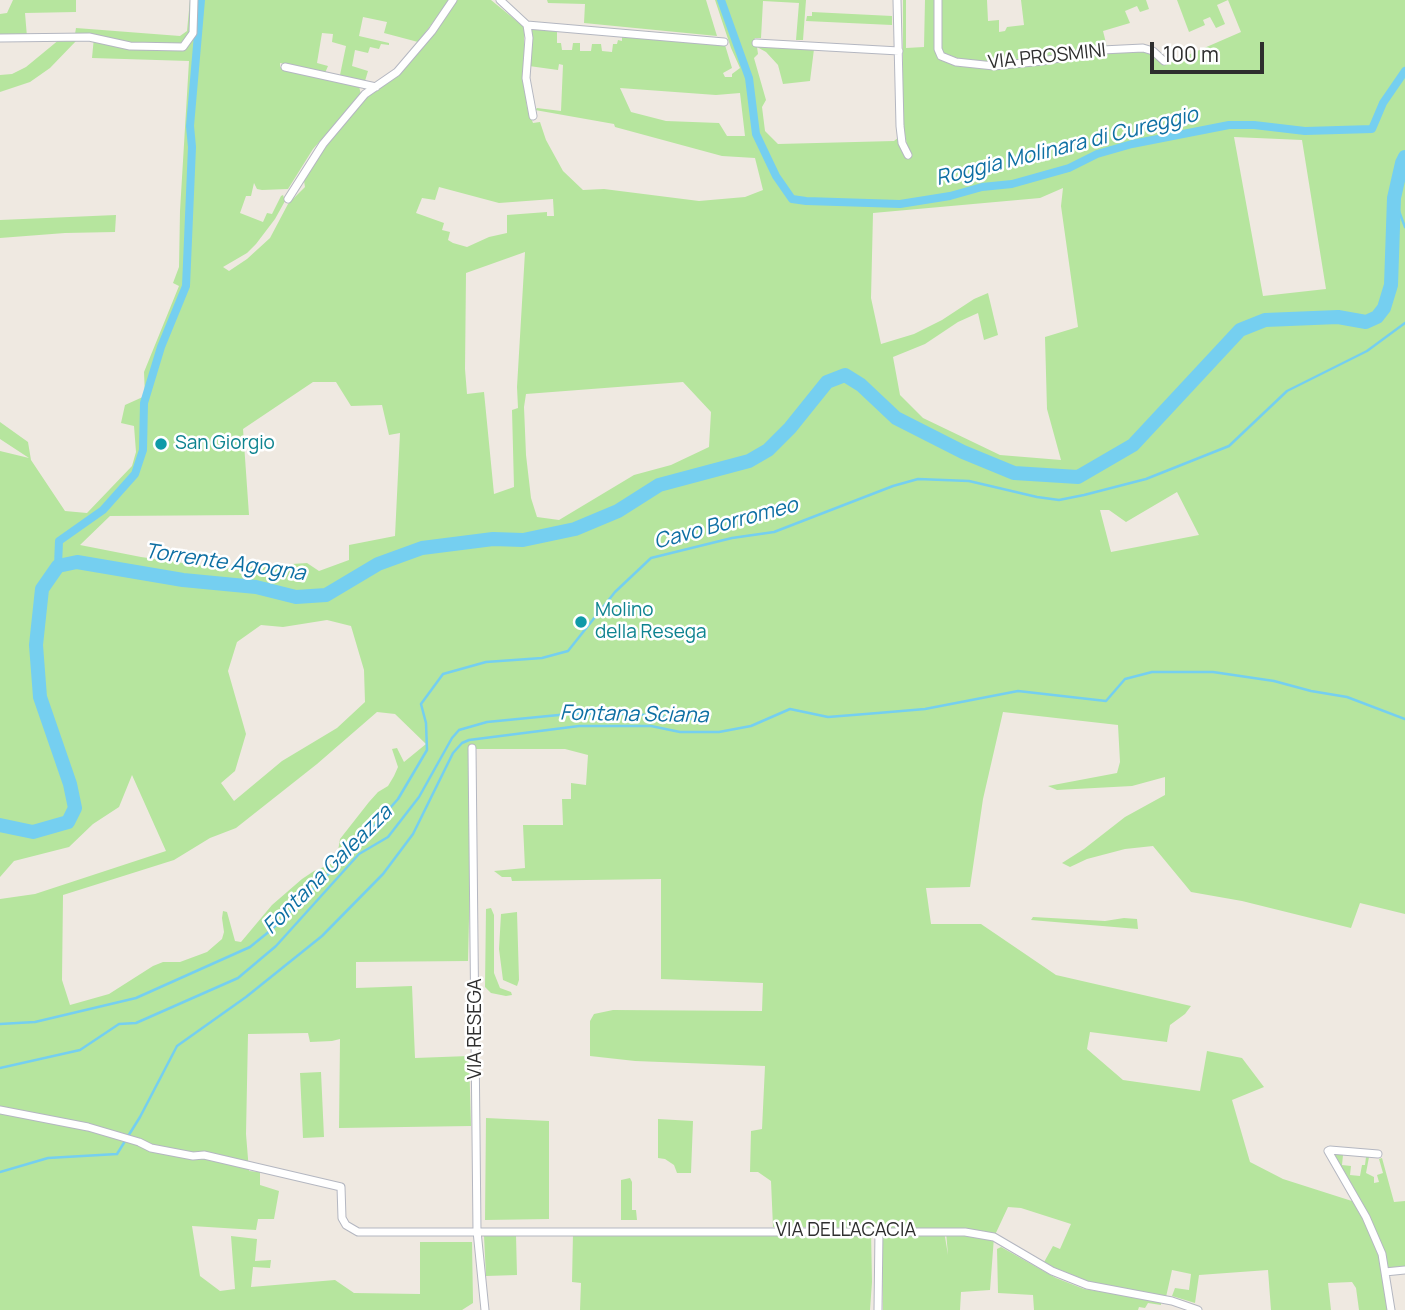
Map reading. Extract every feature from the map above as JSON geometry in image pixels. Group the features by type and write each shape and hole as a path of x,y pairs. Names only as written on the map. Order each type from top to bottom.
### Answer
{"street":[{"path":"0,38 89,37 130,46 183,47 193,33 194,0"},
{"path":"288,199 314,155 365,94 397,72 432,32 453,0"},
{"path":"500,0 527,25 724,42"},
{"path":"897,0 900,126 902,143 908,155"},
{"name":"VIA PROSMINI","path":"938,0 938,49 941,56 956,62 994,66 1126,48 1153,51 1164,61"},
{"path":"527,25 529,38 526,78 533,116"},
{"path":"756,43 899,51"},
{"path":"285,67 377,87"},
{"name":"VIA RESEGA","path":"472,748 477,1231 485,1310"},
{"name":"VIA DELL'ACACIA","path":"0,1110 88,1127 150,1148 204,1155 341,1187 342,1218 346,1225 358,1232 965,1232 994,1237 1052,1271 1087,1285 1172,1301 1198,1310"},
{"path":"1378,1154 1328,1152 1366,1217 1382,1254 1391,1310"},
{"path":"878,1310 879,1231"},
{"path":"1385,1272 1405,1270"}],"green space":[{"path":"13,0 76,0 76,12 25,13 27,37 0,38 0,14 7,13"},
{"path":"190,0 450,0 418,42 384,33 387,22 363,17 359,36 389,43 381,44 379,49 370,47 368,53 355,50 352,66 368,71 365,81 340,75 346,46 332,42 333,34 322,33 317,63 328,66 325,73 280,63 280,67 359,86 361,95 313,149 288,189 262,190 257,189 254,183 251,196 246,196 240,213 263,222 267,213 272,214 281,196 283,195 285,201 256,244 247,253 223,267 229,271 270,238 288,204 305,187 304,181 316,156 367,97 434,31 457,0 491,0 524,27 527,107 533,123 540,122 546,140 563,171 583,190 604,189 699,201 745,197 763,190 755,158 722,156 615,127 614,124 535,110 561,111 563,65 559,64 558,70 529,66 532,27 557,31 557,43 561,43 562,50 572,50 573,43 580,43 580,51 591,51 592,44 601,44 602,51 612,52 613,44 617,44 618,40 622,41 622,37 725,45 732,68 723,73 725,77 732,77 740,68 715,0 806,0 803,40 796,40 799,3 763,1 761,38 755,38 753,43 814,49 810,81 783,84 778,65 757,47 758,54 754,58 766,100 762,107 765,131 778,144 894,141 899,137 903,153 908,149 903,126 903,0 906,0 906,48 924,47 925,0 934,0 938,57 977,67 1101,52 1141,50 1159,58 1165,65 1241,32 1228,0 1405,0 1405,914 1360,903 1351,928 1242,901 1191,892 1153,846 1125,849 1087,859 1070,867 1062,863 1125,817 1165,795 1165,777 1132,786 1057,790 1048,786 1117,773 1120,762 1118,725 1003,712 983,799 970,887 926,888 931,924 981,924 1056,975 1191,1006 1170,1025 1167,1042 1090,1032 1087,1049 1123,1080 1200,1091 1207,1051 1242,1058 1264,1087 1232,1100 1250,1162 1283,1179 1355,1202 1379,1254 1388,1310 1359,1310 1356,1288 1352,1282 1328,1283 1331,1310 1271,1310 1268,1270 1199,1275 1195,1303 1172,1296 1175,1288 1189,1290 1191,1274 1172,1270 1166,1297 1088,1283 1043,1264 1053,1246 1060,1249 1071,1224 1021,1208 1008,1207 994,1237 990,1290 961,1292 960,1310 883,1310 882,1231 944,1231 948,1255 946,1231 965,1229 773,1227 771,1181 758,1172 750,1172 751,1131 762,1129 765,1066 635,1061 590,1056 590,1021 594,1014 613,1010 762,1011 763,983 661,979 661,879 512,881 511,877 502,877 494,871 525,868 523,825 563,825 562,799 571,799 571,783 586,785 588,755 565,749 473,749 468,961 356,962 356,988 412,986 415,1058 469,1056 471,1126 339,1128 340,1039 310,1042 308,1033 248,1034 246,1134 249,1171 260,1172 260,1185 279,1191 274,1219 258,1219 256,1230 192,1226 200,1276 220,1291 235,1289 231,1236 257,1239 255,1261 271,1260 270,1268 253,1267 251,1287 335,1280 354,1293 420,1294 420,1242 472,1242 473,1303 462,1310 0,1310 0,899 35,894 166,851 132,775 119,807 93,824 69,847 14,861 0,877 0,451 29,458 0,439 0,422 28,442 31,460 65,511 87,513 132,466 136,452 134,426 121,423 125,405 145,396 144,372 179,286 173,283 179,267 189,61 92,58 94,37 75,34 76,28 180,36 187,31","holes":["620,88 716,95 740,93 745,136 727,136 719,123 666,121 631,112","1234,137 1302,140 1326,289 1263,296","439,187 499,203 553,199 554,216 547,216 547,212 507,215 507,233 489,237 467,247 448,240 450,232 442,230 444,223 416,213 422,198 435,200","1063,188 1061,206 1078,327 1045,337 1047,409 1061,460 1000,455 923,418 900,395 893,357 925,344 958,322 978,313 984,340 998,335 988,293 914,334 881,344 871,298 873,213 1040,198","525,252 518,408 512,410 514,487 494,494 484,392 467,394 466,273","313,382 336,382 351,406 382,405 389,435 400,433 395,536 349,545 349,560 319,571 307,563 232,568 141,557 80,545 110,516 249,515 243,429","683,382 711,412 709,447 671,465 634,475 559,520 537,517 531,498 524,407 526,394","1177,492 1199,535 1111,552 1100,510 1109,510 1126,522","327,620 351,626 364,670 365,702 337,728 282,761 234,801 221,783 235,771 246,734 228,671 237,642 261,625 283,627","377,712 395,714 426,744 404,762 397,748 392,749 398,767 394,776 340,839 337,857 333,863 302,879 272,905 241,942 235,941 227,912 223,911 222,939 207,952 180,962 163,962 109,994 70,1005 62,980 63,895 174,860 210,838 236,828"]},
{"path":"547,0 706,0 717,36 584,23 585,4 548,3"},
{"path":"942,0 987,0 988,21 999,20 999,32 1005,31 1007,27 1024,25 1021,0 1146,0 1149,9 1140,12 1137,6 1125,11 1130,23 1103,31 1107,47 995,63 960,59 942,53"},
{"path":"1177,0 1228,0 1217,5 1225,24 1216,28 1210,17 1203,20 1205,25 1189,32"},
{"path":"812,12 892,16 892,25 806,21 807,16 812,16"},
{"path":"60,39 77,40 50,68 30,82 0,92 0,75 12,74 26,67"},
{"path":"116,215 115,232 0,238 0,220"},
{"path":"491,908 494,915 494,973 500,988 512,995 491,993 485,987 486,909"},
{"path":"517,912 517,986 503,980 499,949 501,914"},
{"path":"1033,917 1105,921 1137,919 1138,929 1031,920"},
{"path":"321,1072 324,1137 303,1138 300,1073"},
{"path":"486,1118 549,1121 549,1219 485,1220"},
{"path":"658,1119 693,1121 691,1173 677,1173 674,1165 658,1158"},
{"path":"1335,1154 1343,1155 1342,1165 1351,1166 1350,1175 1360,1176 1362,1165 1365,1165 1366,1157 1369,1157 1366,1173 1374,1177 1374,1183 1379,1182 1377,1175 1383,1173 1379,1159 1382,1158 1394,1202 1405,1201 1405,1267 1387,1269 1368,1214 1334,1158"},
{"path":"630,1178 632,1210 636,1210 637,1220 621,1220 621,1180"},
{"path":"871,1231 870,1310 580,1310 581,1283 572,1282 573,1233"},
{"path":"516,1235 517,1275 486,1276 484,1236"},
{"path":"1001,1247 1056,1278 1084,1289 1161,1301 1161,1305 1148,1303 1145,1308 1139,1307 1138,1310 1034,1310 1033,1295 998,1293 997,1249"}],"waterway":[{"name":"Roggia Molinara di Cureggio","path":"58,566 59,541 103,510 135,474 143,450 144,403 161,347 186,286 192,147 190,126 201,0"},
{"name":"Roggia Molinara di Cureggio","path":"721,0 749,78 756,134 776,176 792,199 806,201 900,204 950,196 982,187 1012,184 1069,168 1097,154 1132,144 1229,125 1305,131 1372,129 1383,103 1405,71"},
{"name":"Torrente Agogna","path":"0,825 33,832 68,822 75,808 70,784 40,697 36,645 42,589 58,566 77,562 183,580 256,587 296,597 326,595 378,564 422,548 493,539 523,540 575,529 618,511 659,485 749,461 768,450 790,428 827,382 845,375 861,385 896,418 963,452 1014,473 1078,477 1133,445 1240,330 1265,320 1338,317 1366,322 1377,317 1384,308 1391,285 1394,198 1405,157"},
{"name":"Cavo Borromeo","path":"1394,198 1405,227"},
{"name":"Cavo Borromeo","path":"0,1024 35,1022 136,998 250,947 350,853 398,799 427,750 426,723 421,704 443,674 486,662 542,658 568,651 615,592 651,558 732,538 774,532 918,479 969,481 1059,500 1146,479 1229,446 1287,391 1367,351 1405,323"},
{"name":"Fontana Sciana","path":"0,1172 48,1158 117,1154 140,1117 177,1046 246,997 322,936 383,874 413,834 453,753 469,740 579,726 651,726 680,732 719,732 751,726 790,709 828,717 925,709 1018,691 1106,701 1125,679 1152,672 1213,672 1274,681 1347,697 1405,719"},
{"name":"Fontana Galeazza","path":"0,1068 80,1050 119,1024 136,1023 238,978 276,946 359,854 388,837 419,797 459,730 487,722 569,714 635,714 702,720"}],"place":[{"name":"San Giorgio","path":"161,444"},
{"name":"Molino della Resega","path":"581,622"}]}
